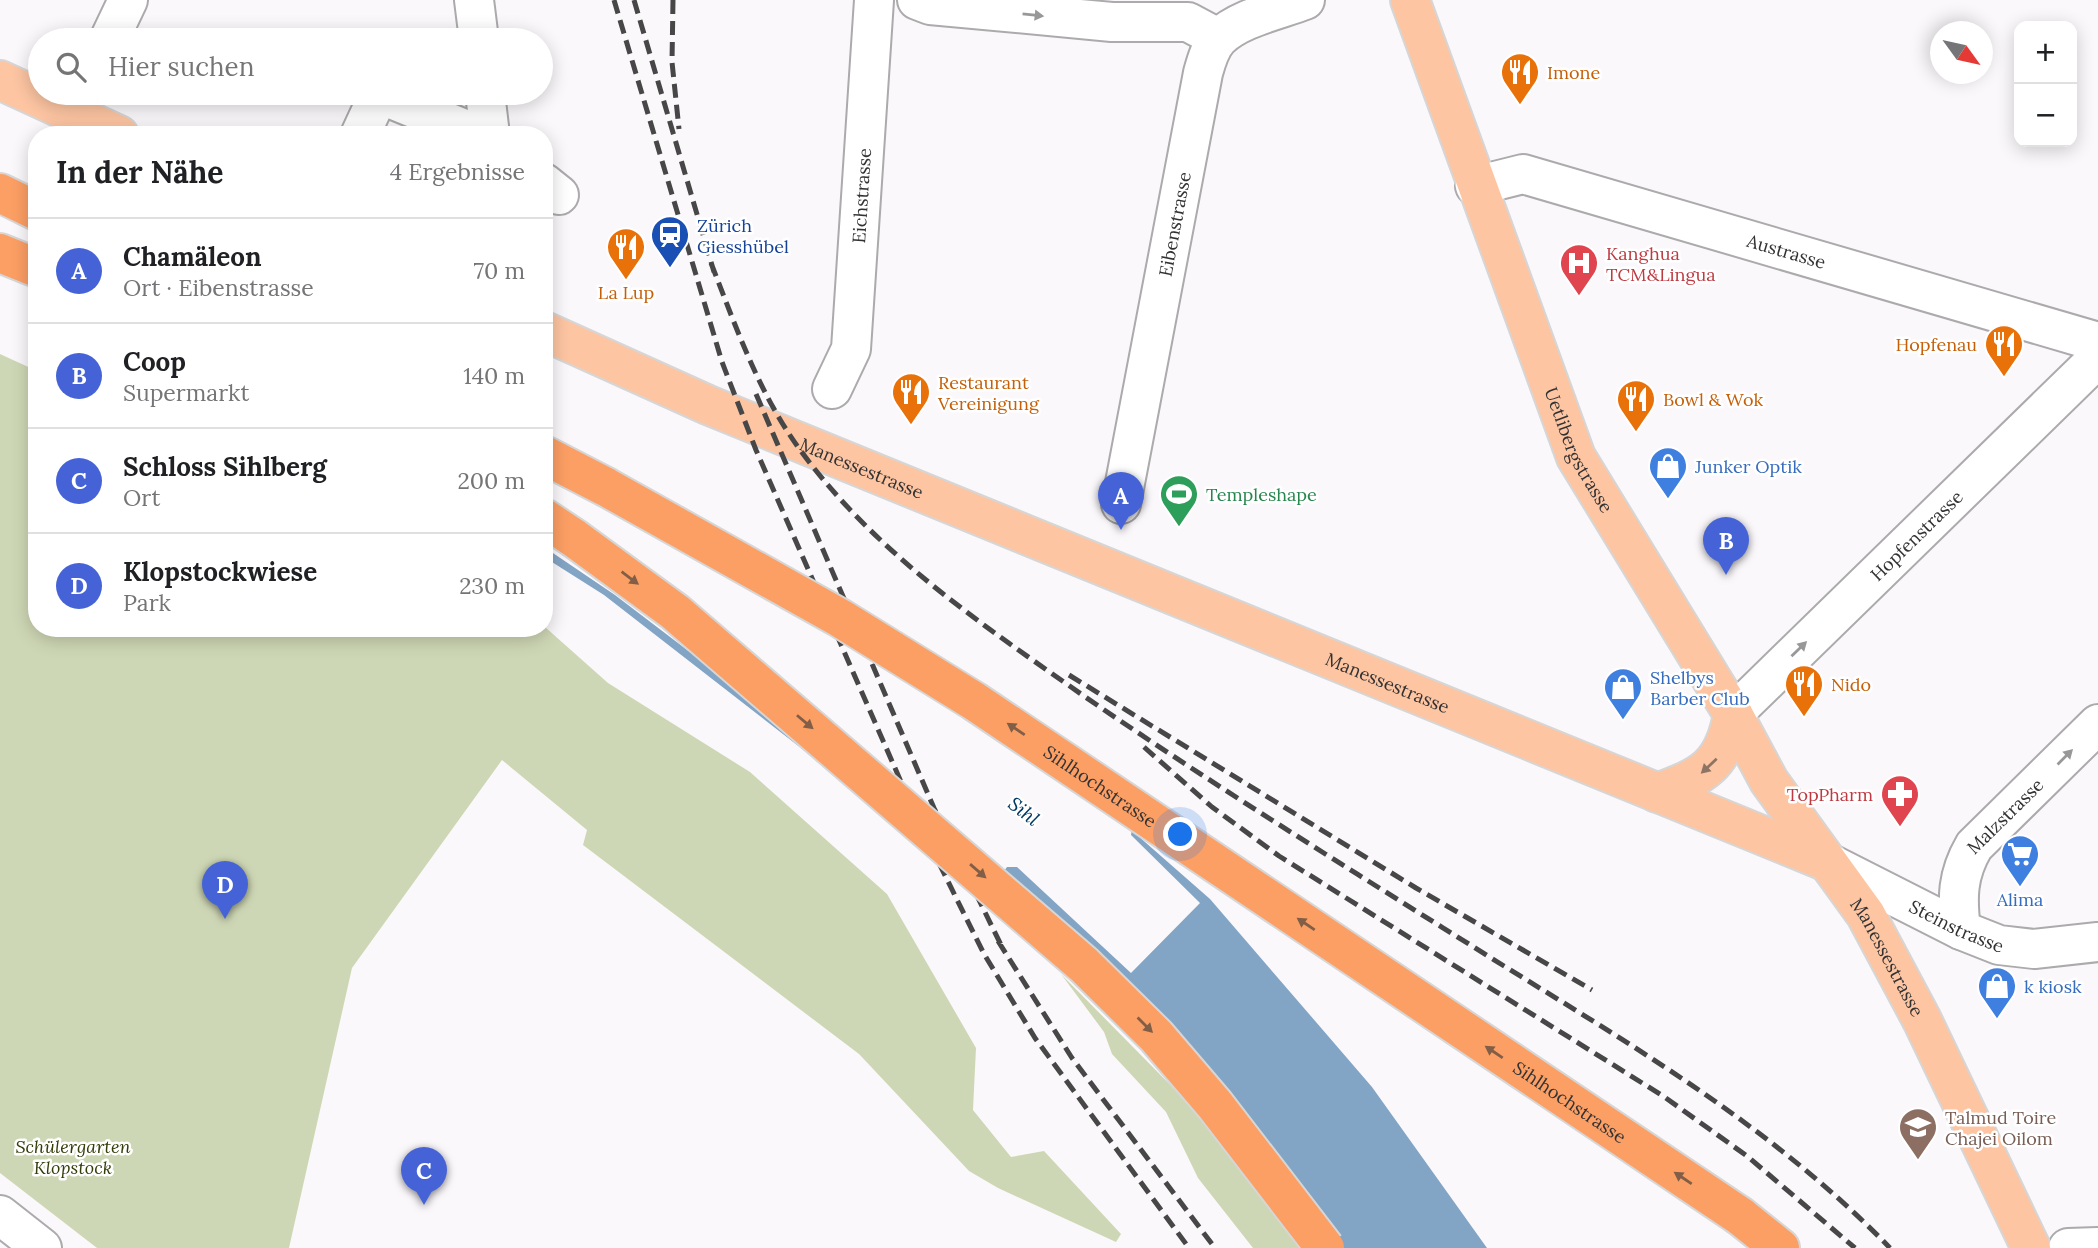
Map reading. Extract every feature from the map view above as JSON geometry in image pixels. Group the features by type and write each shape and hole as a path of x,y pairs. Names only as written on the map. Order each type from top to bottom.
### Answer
{"highway":[{"path":"0,193 28,207"},
{"path":"0,253 28,264"},
{"name":"Sihlhochstrasse","path":"553,460 840,618 974,701 1740,1216 1780,1248"},
{"path":"553,524 675,612 998,888 1084,965 1156,1036 1215,1105 1325,1248"}],"main road":[{"name":"Uetlibergstrasse","path":"1410,0 1475,186 1576,457 1732,714 1769,781 1825,861"},
{"path":"0,80 28,88"},
{"path":"81,105 108,126"},
{"name":"Manessestrasse","path":"553,335 708,405 1825,861 1866,915 1886,952 1932,1039 2031,1248"},
{"path":"1657,793 1689,781 1712,766 1726,743 1732,714"}],"street":[{"path":"115,28 128,0"},
{"path":"474,0 478,28"},
{"name":"Eichstrasse","path":"832,389 851,349 874,0"},
{"path":"917,0 930,5 1112,23 1188,22 1219,38 1239,25 1305,0"},
{"name":"Eibenstrasse","path":"1121,504 1202,73 1219,38"},
{"path":"364,126 374,105"},
{"path":"406,105 457,126"},
{"path":"486,105 489,126"},
{"name":"Austrasse","path":"1475,186 1523,174 2098,342"},
{"name":"Hopfenstrasse","path":"1732,714 2098,358"},
{"name":"Malzstrasse","path":"1961,930 1958,886 1964,863 1974,846 2098,724"},
{"name":"Steinstrasse","path":"1825,861 1961,930 1999,945 2019,948 2098,942"},
{"path":"0,1215 42,1248"},
{"path":"2068,1248 2098,1247"}],"green space":[{"name":"Schülergarten Klopstock","path":"0,354 28,367 28,637 553,637 553,634 608,683 750,772 887,894 976,1048 973,1110 1011,1157 1044,1151 1121,1234 1116,1242 998,1188 969,1171 859,1054 583,845 587,830 502,760 352,968 289,1248 97,1248 0,1173"},
{"path":"1061,974 1205,1120 1302,1248 1253,1248 1198,1178 1166,1112 1112,1054 1104,1032"}],"water":[{"name":"Sihl","path":"553,430 1007,721 1210,899 1372,1087 1487,1248 1302,1248 1205,1120 1102,1005 891,818 604,595 553,563"}],"pier":[{"path":"0,167 28,180 28,289 0,277"},
{"path":"553,425 764,543 824,582 1009,719 1132,828 1131,835 1200,903 1131,973 1017,867 1007,867 1004,871 1270,1198 1146,1053 1045,952 699,659 615,595 553,553"}],"railway":[{"path":"614,0 722,362 756,450 919,823 984,954 1035,1038 1189,1248"},
{"path":"634,0 714,272"},
{"path":"673,0 672,62 679,129"},
{"path":"711,263 759,381 784,426 827,484 893,552 966,611 1042,667 1185,764 1706,1095 1802,1167 1890,1248"},
{"path":"756,394 934,808 1002,947"},
{"path":"1069,675 1416,888 1592,990"},
{"path":"1144,747 1212,807 1279,856 1663,1096 1747,1156 1855,1248"},
{"path":"998,941 1072,1058 1215,1248"}],"place":[{"name":"Imone","path":"1520,106"},
{"name":"Zürich Giesshübel","path":"670,269"},
{"name":"La Lup","path":"626,281"},
{"name":"Kanghua TCM&Lingua","path":"1579,297"},
{"name":"Hopfenau","path":"2004,378"},
{"name":"Restaurant Vereinigung","path":"911,426"},
{"name":"Bowl & Wok","path":"1636,433"},
{"name":"Junker Optik","path":"1668,500"},
{"name":"Templeshape","path":"1179,528"},
{"name":"Chamäleon","path":"1121,530"},
{"name":"Coop","path":"1726,575"},
{"name":"Nido","path":"1804,718"},
{"name":"Shelbys Barber Club","path":"1623,721"},
{"name":"TopPharm","path":"1900,828"},
{"name":"Alima","path":"2020,888"},
{"name":"Klopstockwiese","path":"225,919"},
{"name":"k kiosk","path":"1997,1020"},
{"name":"Talmud Toire Chajei Oilom","path":"1918,1161"},
{"name":"Schloss Sihlberg","path":"424,1205"}]}
